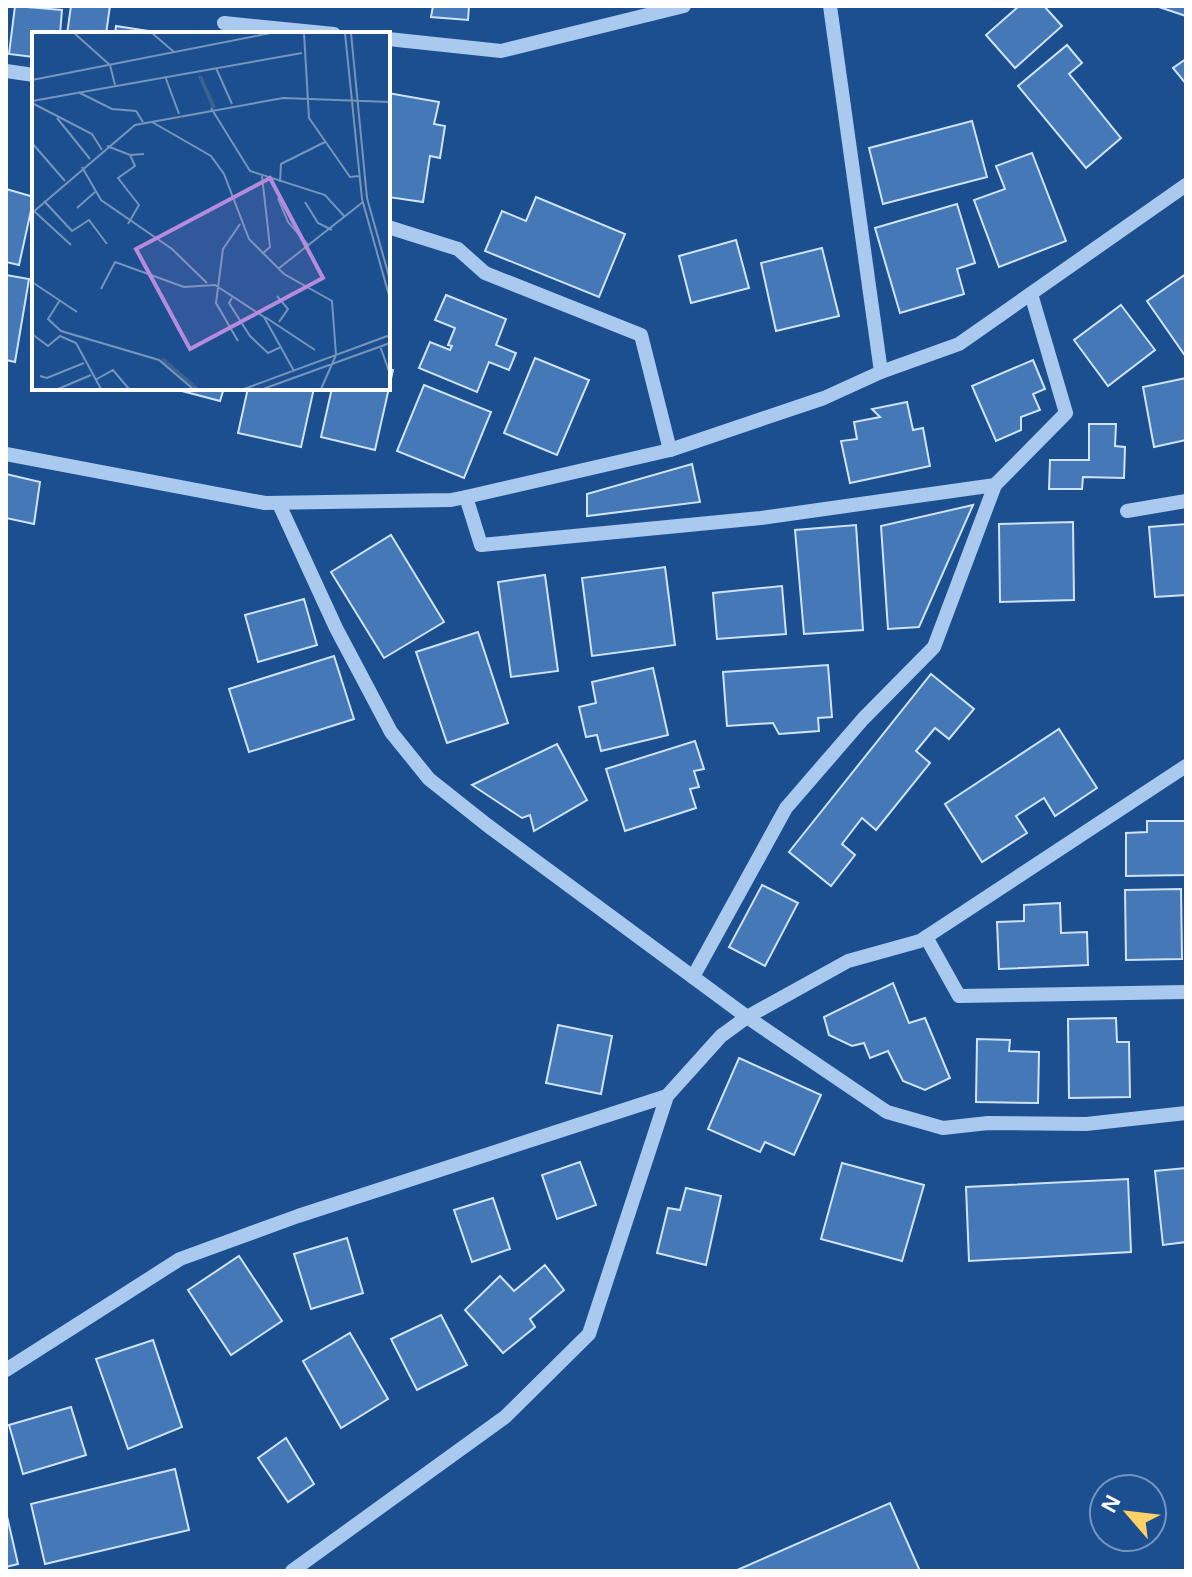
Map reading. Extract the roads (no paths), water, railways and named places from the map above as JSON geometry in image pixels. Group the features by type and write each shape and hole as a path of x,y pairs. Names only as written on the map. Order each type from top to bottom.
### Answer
{"street":[{"path":"390,39 501,51 684,6"},
{"path":"830,6 881,372"},
{"path":"224,23 314,32"},
{"path":"6,71 32,75"},
{"path":"6,454 265,503 451,500 466,497 670,450 824,398 881,372 959,344 1186,185"},
{"path":"390,228 458,249 485,273 641,335 670,450"},
{"path":"693,977 786,808 863,719 934,647 995,485 1066,413 1031,294"},
{"path":"466,497 481,545 761,518 995,485"},
{"path":"1127,511 1186,501"},
{"path":"279,504 336,628 391,732 429,779 747,1017 887,1112 943,1128 988,1123 1086,1124 1186,1113"},
{"path":"292,1571 505,1417 589,1334 667,1096 721,1036 747,1017 848,961 926,937 1186,766"},
{"path":"926,937 959,996 1186,992"},
{"path":"6,1370 180,1259 298,1216 667,1096"}]}
